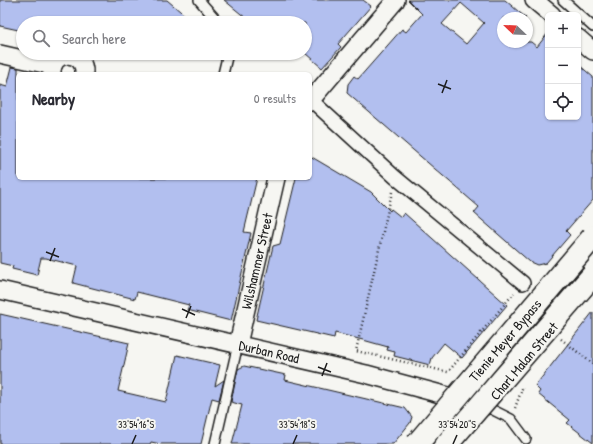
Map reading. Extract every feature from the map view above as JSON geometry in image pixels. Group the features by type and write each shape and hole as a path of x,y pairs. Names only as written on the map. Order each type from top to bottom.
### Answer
{"main road":[{"name":"Tienie Meyer Bypass","path":"417,444 593,237"},
{"name":"Tienie Meyer Bypass","path":"446,444 593,275"}],"street":[{"path":"312,98 396,0"},
{"path":"534,0 548,12"},
{"path":"581,40 593,50"},
{"path":"0,54 16,59"},
{"path":"20,60 52,70 57,60"},
{"path":"80,60 83,64 85,72"},
{"path":"312,102 395,177 523,283"},
{"name":"Wilshammer Street","path":"238,344 276,180"},
{"name":"Charl Malan Street","path":"420,444 593,247"},
{"name":"Charl Malan Street","path":"460,444 485,406 593,281"},
{"name":"Durban Road","path":"0,290 366,374 485,406"}],"lane":[{"path":"199,0 213,16"},
{"path":"563,0 593,27"},
{"path":"223,72 226,60"},
{"path":"215,444 238,344"},
{"name":"Durban Road","path":"485,406 511,419 526,439"}],"path":[{"path":"395,177 356,351 448,372 523,283"},
{"path":"559,337 593,364"},
{"path":"511,419 524,384"}],"building":[{"path":"0,0 167,0 186,16 16,16 16,29 0,26"},
{"path":"224,0 363,0 371,6 338,44 341,47 322,68 312,59 312,16 243,16"},
{"path":"408,0 505,0 519,12 497,12 497,48 533,48 533,44 537,47 545,37 545,120 581,120 581,67 593,77 593,200 566,231 570,235 546,263 537,265 530,262 474,213 479,207 347,93 348,84 354,76 358,79 402,29 406,32 422,14","holes":["461,3 484,23 466,44 442,24"]},
{"path":"12,67 18,68 18,72 16,72 16,180 257,180 244,232 251,233 231,321 187,310 189,305 137,292 135,299 73,283 77,266 46,258 41,258 37,275 12,269 13,266 0,263 0,85 7,87"},
{"path":"312,157 371,192 390,211 391,209 401,217 404,213 507,305 462,358 444,343 432,358 430,365 394,356 395,352 387,350 388,347 363,340 335,333 334,338 256,320 273,246 280,244 296,180 312,180"},
{"path":"593,312 593,443 567,423 570,420 538,394 540,391 535,386"},
{"path":"0,314 129,343 118,391 166,402 177,355 220,365 215,386 224,380 219,400 212,398 201,444 161,444 151,442 150,444 0,444"},
{"path":"244,366 286,375 285,380 405,408 412,417 410,423 393,444 232,444 242,405 231,402 238,369"}]}
